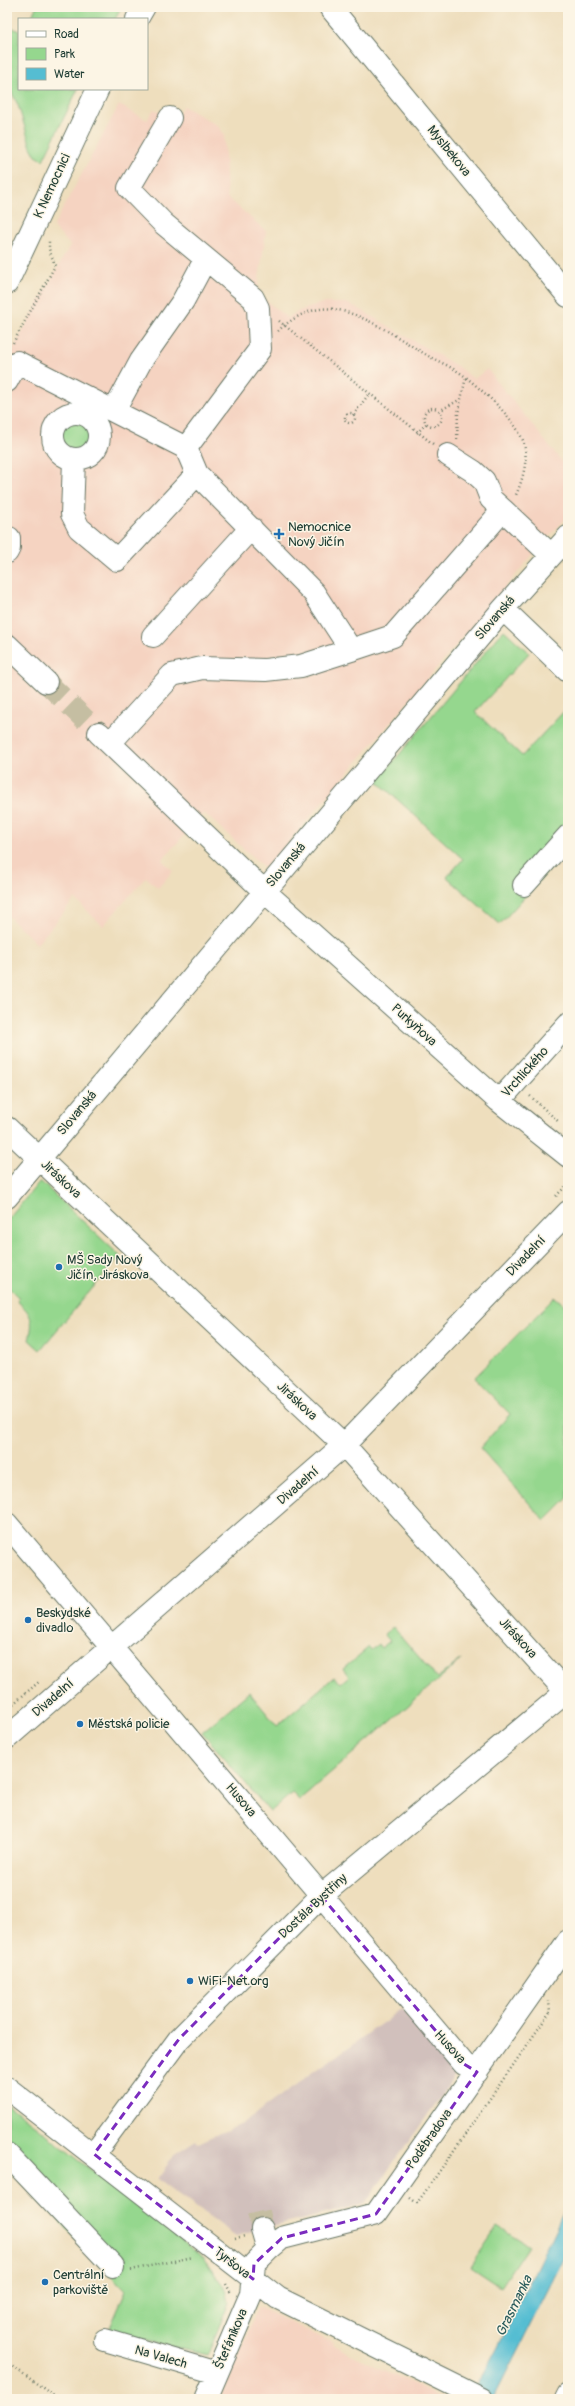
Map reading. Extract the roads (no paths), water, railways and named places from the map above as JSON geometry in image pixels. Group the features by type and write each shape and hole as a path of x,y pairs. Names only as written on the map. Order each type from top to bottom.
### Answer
{"street":[{"path":"138,18 144,7"},
{"name":"Myslbekova","path":"330,7 568,296"},
{"name":"K Nemocnici","path":"7,283 98,90"},
{"path":"170,118 128,188 164,224 205,260 253,298 258,308 260,349 186,448"},
{"path":"103,412 87,415 78,413 69,414 60,418 52,435 53,444 58,452 74,460 83,459 91,454 99,438 98,429 103,412 183,301 205,260"},
{"path":"7,381 17,362 103,412 186,448 197,474 314,593 351,650 393,636 503,510"},
{"path":"448,455 474,471 484,481 491,499 551,555"},
{"path":"74,460 72,514 79,528 117,560 197,474"},
{"path":"153,636 250,528"},
{"name":"Slovanská","path":"7,1197 503,609 568,537"},
{"path":"503,609 568,671"},
{"path":"7,645 46,682"},
{"name":"Purkyňova","path":"351,650 301,666 265,670 202,668 172,674 105,738 264,891 499,1101 568,1156"},
{"path":"524,885 568,836"},
{"name":"Vrchlického","path":"499,1101 568,1024"},
{"name":"Jiráskova","path":"7,1128 344,1446 567,1693"},
{"name":"Divadelní","path":"7,1738 344,1446 560,1206"},
{"name":"Husova","path":"7,1524 464,2064 477,2072"},
{"name":"Dostála Bystřiny","path":"94,2154 179,2040 241,1974 321,1896 567,1693"},
{"name":"Poděbradova","path":"253,2279 254,2264 264,2237 282,2238 376,2214 565,1952"},
{"name":"Tyršova","path":"7,2088 278,2298 474,2395"},
{"path":"7,2154 119,2268"},
{"name":"Štefánikova","path":"206,2399 251,2294 253,2279"},
{"name":"Na Valech","path":"105,2340 217,2373"}],"water":[{"path":"568,2203 568,2250 493,2399 470,2399 497,2349"}],"tunnel":[{"path":"46,682 99,733"},
{"path":"258,2212 262,2229"}],"place":[{"name":"Nemocnice Nový Jičín","path":"279,534"},
{"name":"MŠ Sady Nový Jičín, Jiráskova","path":"59,1267"},
{"name":"Beskydské divadlo","path":"28,1620"},
{"name":"Městská policie","path":"80,1724"},
{"name":"WiFi-Net.org","path":"190,1981"},
{"name":"Centrální parkoviště","path":"45,2282"}],"water label":[{"name":"Grasmanka","path":"514,2306"}]}
